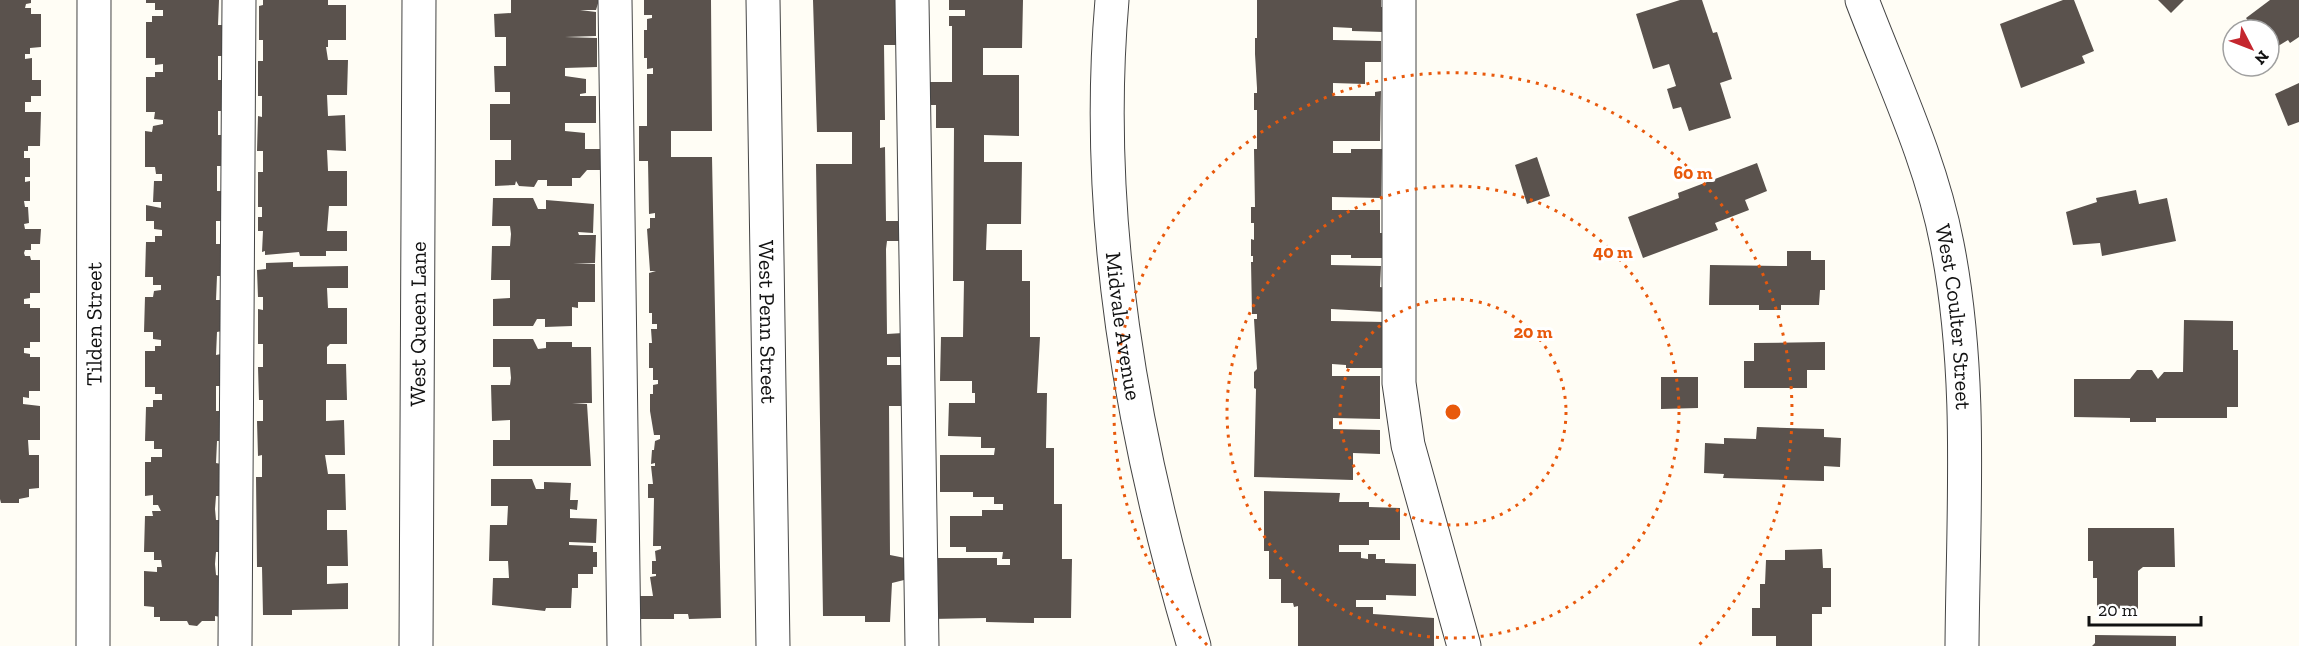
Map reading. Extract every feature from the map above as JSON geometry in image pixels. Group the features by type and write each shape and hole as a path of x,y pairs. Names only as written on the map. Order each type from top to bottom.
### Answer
{"street":[{"name":"Tilden Street","path":"93,646 94,0"},
{"path":"235,646 239,0"},
{"name":"West Queen Lane","path":"416,646 419,0"},
{"path":"615,0 624,646"},
{"name":"West Penn Street","path":"763,0 773,646"},
{"path":"912,0 922,646"},
{"name":"Midvale Avenue","path":"1112,0 1106,116 1110,207 1119,311 1139,432 1159,521 1194,646"},
{"path":"1399,0 1399,383 1408,445 1464,646"},
{"name":"West Coulter Street","path":"1863,0 1933,192 1947,242 1955,289 1965,382 1962,646"}],"building":[{"path":"0,0 31,0 25,8 31,8 31,14 41,14 41,47 30,48 30,54 25,54 25,59 32,58 32,80 41,80 41,96 31,96 31,102 25,102 25,112 41,112 40,146 28,146 28,151 24,151 24,158 30,158 30,177 25,177 25,182 30,181 30,201 24,201 25,207 28,207 29,223 24,224 25,229 41,229 40,244 31,244 31,250 25,250 24,253 25,256 30,256 31,260 40,260 40,293 30,293 30,298 24,299 24,304 30,304 30,308 40,308 40,342 30,342 30,348 24,348 24,353 30,354 30,357 40,357 40,391 29,391 29,398 23,397 23,404 40,406 40,440 28,440 29,455 39,455 39,488 29,489 29,497 19,499 19,503 1,503 0,499"},
{"path":"146,0 219,0 218,25 223,25 223,56 218,56 218,80 223,80 223,111 218,111 218,135 223,135 223,166 217,166 217,191 222,191 222,221 216,221 216,244 222,244 222,276 217,276 216,300 222,300 222,331 217,332 216,355 221,354 221,386 216,386 216,411 221,411 221,441 217,441 216,463 221,464 220,496 216,496 215,509 216,520 221,520 221,552 216,552 215,564 216,575 220,576 220,617 215,616 215,621 202,621 197,626 189,625 187,621 160,621 160,617 154,617 154,607 144,606 144,571 157,572 157,567 162,567 161,560 154,560 154,552 144,552 145,516 153,516 152,511 161,511 158,505 153,505 153,495 145,496 145,462 151,462 151,457 162,457 162,449 154,449 154,441 145,441 146,407 153,407 153,400 162,400 162,394 155,394 155,387 145,387 145,351 155,351 155,346 161,346 161,340 153,339 153,332 144,332 145,297 153,297 154,291 161,290 161,285 153,285 153,277 145,277 146,242 155,242 155,236 162,236 162,230 154,229 154,221 146,221 146,205 161,208 161,202 153,202 154,181 162,181 162,174 156,174 155,167 145,167 145,131 152,132 153,126 163,124 163,120 154,119 155,112 146,112 146,77 155,77 155,72 163,72 163,64 155,65 155,58 146,58 146,22 152,22 152,16 163,16 163,10 155,10 155,3 146,3"},
{"path":"263,0 328,0 328,5 346,5 346,40 328,40 328,47 326,47 328,60 348,60 347,95 327,95 328,116 345,115 346,151 327,150 328,171 347,171 347,206 329,206 327,231 347,231 347,251 326,251 326,256 300,256 299,252 265,255 265,251 262,252 263,231 258,231 258,217 262,217 262,207 258,207 258,172 263,172 263,151 257,151 258,116 262,117 262,96 258,96 258,61 263,61 263,40 259,40 259,6 263,5"},
{"path":"511,0 599,0 596,10 580,10 596,12 596,36 565,37 597,38 597,67 565,68 565,76 586,79 586,93 580,96 596,96 596,123 565,123 565,131 585,133 585,149 600,149 600,170 587,170 580,178 572,178 572,186 547,186 547,180 538,180 534,187 519,186 516,181 515,185 495,186 495,160 511,160 511,140 490,140 490,104 510,104 510,92 495,92 494,66 506,66 506,37 495,37 494,14 511,13"},
{"path":"644,0 711,0 712,131 671,131 671,157 712,157 721,618 689,619 688,614 674,614 674,619 636,619 639,596 653,596 650,577 656,574 652,574 652,561 656,561 655,551 661,549 661,546 653,546 654,498 648,498 648,484 653,484 651,466 655,466 655,463 651,464 652,450 654,450 655,441 660,439 660,435 654,435 650,411 650,394 653,394 653,385 658,384 658,380 653,380 653,368 649,368 651,329 657,329 657,324 652,324 652,313 649,313 649,273 656,271 650,271 647,229 650,228 650,218 655,218 655,213 649,214 648,161 639,161 639,126 647,126 647,74 653,74 653,68 647,69 647,58 644,58 644,30 647,30 647,19 652,18 652,15 644,15"},
{"path":"813,0 897,0 898,45 884,45 885,120 880,120 880,148 885,147 886,221 901,221 901,241 887,241 886,249 887,334 903,333 903,357 887,357 887,365 904,365 904,406 889,406 890,555 905,558 904,580 892,583 890,622 865,622 865,616 823,616 816,164 852,164 852,132 817,132"},
{"path":"949,0 1023,0 1022,48 983,48 983,75 1019,75 1019,136 984,135 984,162 1022,162 1021,224 987,224 986,250 1022,250 1022,281 1030,281 1030,337 1040,337 1037,393 1047,393 1046,448 1054,448 1054,504 1062,504 1062,559 1072,559 1071,618 1034,618 1034,623 986,622 986,618 931,619 938,587 938,558 997,558 997,565 1010,565 1010,559 1002,559 1003,552 966,552 966,547 950,547 950,516 982,516 982,510 1003,510 1003,504 994,504 994,497 973,497 973,492 940,492 940,455 994,455 995,448 981,448 981,437 948,436 949,403 975,403 975,393 972,393 972,381 940,381 941,337 963,337 964,281 953,281 954,128 936,128 936,105 923,105 923,82 952,82 952,26 949,26 949,16 965,16 965,10 949,10"},
{"path":"1257,0 1381,0 1381,7 1385,7 1384,32 1352,31 1352,28 1333,27 1333,40 1381,41 1381,62 1365,62 1365,84 1333,83 1333,96 1375,96 1375,92 1381,91 1380,141 1333,141 1333,153 1351,153 1351,149 1382,149 1381,198 1332,197 1332,210 1380,210 1380,233 1385,233 1384,258 1351,258 1351,255 1331,255 1331,265 1381,266 1380,287 1386,288 1385,312 1331,309 1331,321 1385,322 1384,368 1346,368 1346,365 1332,364 1332,376 1380,376 1380,419 1333,418 1333,429 1380,430 1380,454 1353,453 1353,480 1254,477 1256,389 1254,388 1254,372 1257,369 1254,319 1257,319 1257,314 1252,314 1251,239 1254,240 1254,223 1251,223 1251,207 1255,207 1254,149 1257,149 1257,110 1254,110 1254,93 1257,93 1255,38 1257,38"},
{"path":"1680,0 1702,0 1713,33 1717,32 1732,79 1720,83 1731,118 1689,131 1681,107 1673,109 1667,89 1676,86 1669,64 1653,69 1636,14"},
{"path":"2063,0 2074,0 2094,51 2082,56 2085,63 2021,88 2000,24"},
{"path":"2158,0 2184,0 2171,13"},
{"path":"2270,0 2299,0 2299,37 2290,43 2288,40 2281,44 2281,18 2246,18"},
{"path":"2299,83 2299,122 2288,126 2275,94"},
{"path":"1537,157 1550,196 1527,204 1515,165"},
{"path":"1757,163 1767,191 1745,200 1749,210 1715,223 1718,230 1643,258 1628,217 1679,198 1678,193"},
{"path":"2136,190 2139,204 2167,198 2176,241 2102,256 2100,243 2073,245 2066,212 2097,202 2096,198"},
{"path":"493,198 533,198 538,209 546,209 546,200 594,204 593,233 578,232 579,235 596,235 595,263 573,264 595,264 595,302 578,302 578,308 572,307 572,326 545,327 545,319 537,319 533,326 493,326 493,299 510,298 510,280 491,280 492,246 510,246 511,234 510,226 492,226"},
{"path":"1787,251 1811,251 1811,260 1825,260 1825,290 1820,290 1819,305 1781,305 1781,310 1759,310 1759,305 1709,305 1710,265 1787,266"},
{"path":"293,262 293,267 348,266 348,288 327,288 328,308 347,308 347,344 330,344 327,347 327,364 346,364 347,400 326,400 326,421 344,420 345,455 325,455 328,474 345,474 346,510 327,510 327,530 347,530 348,566 327,566 327,584 348,583 348,609 292,610 292,615 263,615 262,567 257,567 256,477 262,477 262,455 258,456 257,421 263,421 263,400 259,400 258,367 263,367 263,344 258,344 258,309 263,310 263,297 258,297 257,270 266,269 266,263"},
{"path":"2184,320 2233,321 2233,350 2238,350 2238,407 2227,407 2227,418 2156,418 2156,422 2130,422 2130,418 2074,417 2074,379 2130,379 2137,370 2152,370 2158,379 2164,372 2183,372"},
{"path":"493,339 533,339 538,349 546,348 546,342 572,342 572,347 591,347 592,403 572,403 587,404 591,466 493,466 493,440 510,440 510,420 492,421 491,385 510,385 511,378 510,367 493,367"},
{"path":"1825,342 1825,370 1807,370 1807,388 1744,388 1744,361 1754,361 1754,343"},
{"path":"1661,377 1698,377 1698,408 1661,409"},
{"path":"1757,427 1824,429 1824,437 1841,438 1840,467 1824,466 1824,481 1723,478 1724,474 1704,473 1705,443 1724,444 1724,438 1756,439"},
{"path":"491,479 532,479 536,489 544,489 544,482 571,483 570,500 578,500 577,510 570,509 570,518 597,519 596,543 569,542 569,545 593,546 593,552 597,552 597,567 593,567 593,574 578,574 578,588 572,588 571,608 546,608 545,611 492,605 493,578 509,578 508,561 489,561 490,525 507,525 508,506 491,506"},
{"path":"1264,491 1340,493 1339,502 1369,502 1369,507 1400,508 1400,540 1369,540 1369,545 1339,545 1339,552 1361,552 1361,558 1368,559 1368,554 1376,554 1376,559 1385,559 1385,563 1416,564 1416,596 1386,595 1386,600 1356,600 1356,607 1373,607 1373,614 1434,618 1434,646 1298,646 1298,606 1294,607 1293,603 1281,603 1281,579 1269,579 1269,551 1264,551"},
{"path":"2088,528 2174,528 2175,567 2143,567 2138,571 2138,609 2097,608 2097,578 2093,578 2093,561 2088,561"},
{"path":"1822,549 1823,568 1831,568 1831,607 1822,607 1822,614 1812,614 1812,646 1776,646 1776,636 1752,636 1752,608 1760,608 1760,584 1765,584 1766,560 1785,560 1785,550"},
{"path":"2095,635 2176,636 2176,646 2092,646 2095,643"}]}
